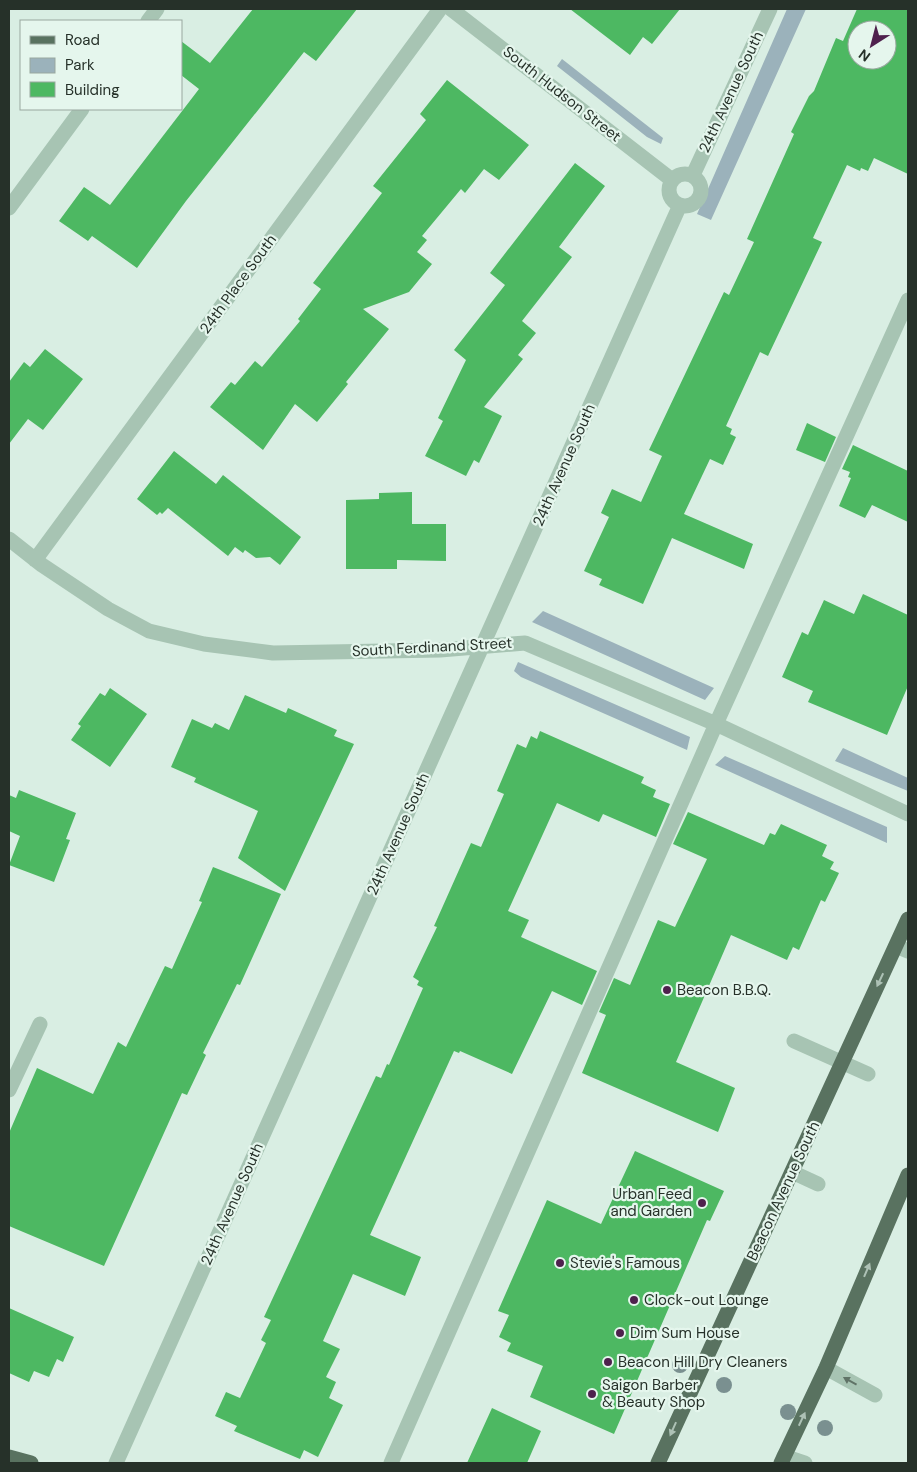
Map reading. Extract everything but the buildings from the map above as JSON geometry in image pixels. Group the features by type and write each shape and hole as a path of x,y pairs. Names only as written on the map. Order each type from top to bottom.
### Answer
{"main road":[{"name":"Beacon Avenue South","path":"658,1463 842,1062 902,948 908,919"},
{"path":"783,1460 826,1368 908,1175"},
{"path":"9,1457 31,1463"}],"street":[{"path":"149,20 157,9"},
{"name":"24th Place South","path":"35,560 440,9"},
{"name":"South Hudson Street","path":"452,9 672,180"},
{"name":"24th Avenue South","path":"693,175 770,9"},
{"path":"9,208 81,110"},
{"path":"683,174 693,175 701,185 701,196 694,204 680,205 670,198 669,187 672,180 683,174"},
{"name":"24th Avenue South","path":"116,1463 680,205"},
{"path":"392,1463 716,724 908,300"},
{"name":"South Ferdinand Street","path":"9,539 35,560 108,609 149,631 204,644 273,653 440,650 524,642 716,724 908,814"},
{"path":"9,1090 40,1024"},
{"path":"794,1041 868,1074"},
{"path":"792,1172 818,1184"},
{"path":"826,1368 875,1395"},
{"path":"783,1460 805,1463"}],"green space":[{"path":"787,9 806,9 711,220 697,214"},
{"path":"562,59 663,138 661,144 647,137 557,66"},
{"path":"543,611 714,688 705,700 532,622"},
{"path":"518,662 690,737 687,750 521,677 514,671"},
{"path":"843,748 908,778 908,791 835,761"},
{"path":"725,756 887,827 887,843 715,765"}],"place":[{"name":"Beacon B.B.Q.","path":"667,990"},
{"name":"Urban Feed and Garden","path":"702,1203"},
{"name":"Stevie's Famous","path":"560,1263"},
{"name":"Clock-out Lounge","path":"634,1300"},
{"name":"Dim Sum House","path":"620,1333"},
{"name":"Beacon Hill Dry Cleaners","path":"608,1362"},
{"name":"Saigon Barber & Beauty Shop","path":"592,1394"}]}
